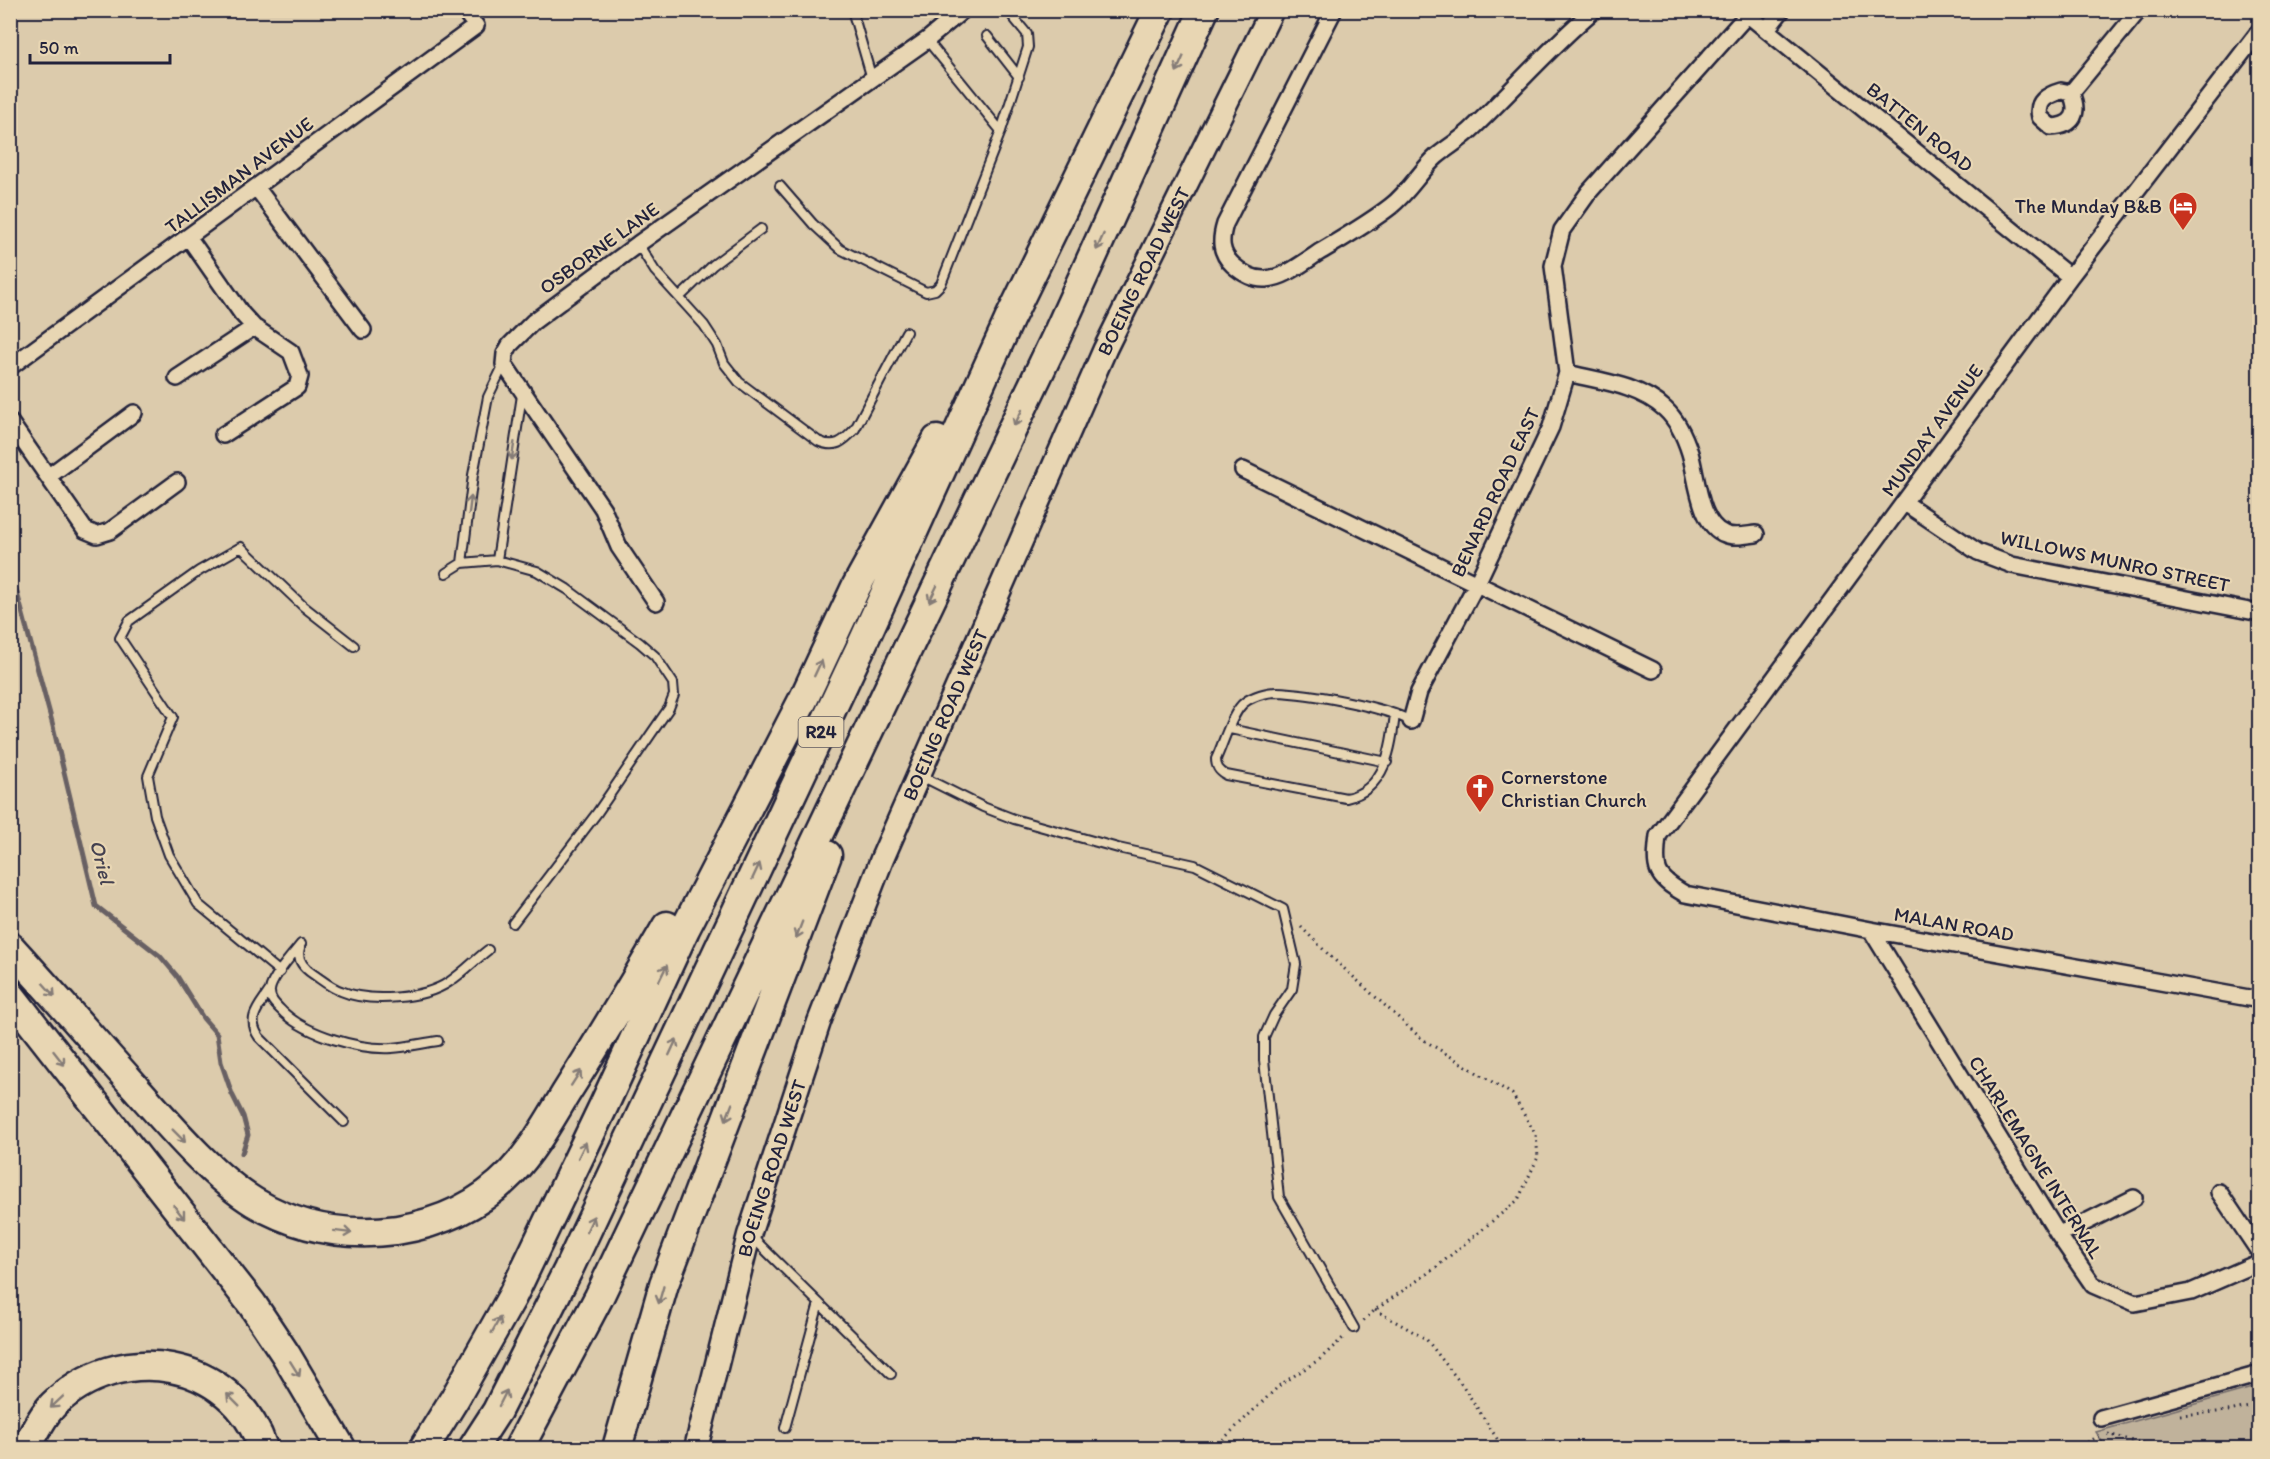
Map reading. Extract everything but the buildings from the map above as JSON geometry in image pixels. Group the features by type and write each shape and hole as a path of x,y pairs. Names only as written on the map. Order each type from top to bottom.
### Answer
{"highway":[{"path":"1090,153 1146,10"},
{"name":"R24","path":"473,1449 497,1411 568,1270 865,638 1010,318 1160,10"},
{"name":"R24","path":"519,1449 605,1287 1056,337 1204,10"},
{"path":"424,1449 512,1297 685,929 804,698 856,587 946,424 1010,318"},
{"path":"617,1449 664,1284 902,660"},
{"path":"10,947 177,1134 221,1176 253,1201 290,1219 346,1233 374,1233 422,1226 462,1211 490,1192 530,1151 615,1017 682,900 804,698"},
{"path":"10,995 252,1304 286,1355 340,1449"},
{"path":"26,1449 51,1407 71,1390 94,1377 122,1368 159,1366 201,1376 230,1395 246,1414 259,1436 263,1449"}],"main road":[{"name":"BOEING ROAD WEST","path":"696,1449 749,1235 819,1022 882,859 1106,349 1272,10"}],"street":[{"name":"TALLISMAN AVENUE","path":"10,367 476,26 464,10"},
{"name":"OSBORNE LANE","path":"504,364 505,354 516,338 638,244 927,40 963,10"},
{"path":"1334,10 1221,236 1222,249 1228,261 1252,278 1266,279 1292,270 1393,204 1437,156 1474,127 1569,31 1594,10"},
{"path":"1767,29 1782,10"},
{"path":"2071,93 2139,10"},
{"name":"BATTEN ROAD","path":"1745,13 2070,277"},
{"name":"BENARD ROAD EAST","path":"1411,721 1419,692 1477,583 1543,448 1567,373 1553,266 1562,230 1589,192 1745,13"},
{"name":"MUNDAY AVENUE","path":"1654,864 1658,836 2070,277 2259,30"},
{"path":"256,187 363,330"},
{"path":"189,238 242,314 254,327 291,352 300,376 297,387 223,435"},
{"path":"177,378 254,327"},
{"path":"504,364 597,500 619,547 656,602"},
{"path":"1567,373 1624,386 1646,395 1665,409 1675,420 1690,452 1708,520 1717,531 1726,535 1756,534"},
{"path":"49,476 134,413"},
{"path":"10,422 85,530 97,535 110,531 177,482"},
{"path":"1243,470 1653,670"},
{"name":"WILLOWS MUNRO STREET","path":"1905,503 1978,552 2012,565 2259,613"},
{"name":"MALAN ROAD","path":"1654,864 1667,884 1685,894 2259,1000"},
{"name":"CHARLEMAGNE INTERNAL","path":"1871,930 2058,1234 2093,1285 2135,1303 2191,1292 2259,1262"},
{"path":"2219,1192 2259,1254"},
{"path":"2058,1234 2134,1198"},
{"path":"2103,1426 2211,1386 2259,1374"}],"lane":[{"path":"852,10 872,79"},
{"path":"780,186 813,224 840,249 926,292 935,290 941,284 1001,131 1029,40 1013,17"},
{"path":"987,36 1018,77"},
{"path":"927,40 1001,131"},
{"path":"680,297 712,265 761,229"},
{"path":"638,244 655,271 704,326 717,345 724,363 739,382 818,441 827,445 837,444 855,429 906,332"},
{"path":"462,563 473,475 488,397 504,364"},
{"path":"497,560 523,393"},
{"path":"280,972 198,904 169,855 155,816 148,776 173,717 120,638 129,621 199,571 242,547 303,606 354,646"},
{"path":"447,573 462,563 497,560 537,571 567,589 640,643 666,670 673,683 674,695 669,708 597,813 513,923"},
{"path":"1395,714 1387,762 1365,791 1357,796 1346,798 1226,775 1218,768 1216,759 1238,710 1245,702 1259,695 1274,692 1331,700 1395,714 1411,721"},
{"path":"1230,729 1387,762"},
{"path":"920,775 983,807 1014,819 1118,848 1195,865 1283,909 1296,964 1292,989 1274,1015 1264,1037 1264,1060 1277,1186 1279,1197 1293,1224 1354,1328"},
{"path":"344,1122 259,1037 253,1028 253,1016 280,972 301,944 298,953 306,970 341,992 367,998 422,993 447,983 488,950"},
{"path":"270,990 272,1002 310,1032 348,1043 389,1048 438,1041"},
{"path":"749,1235 891,1374"},
{"path":"784,1428 819,1303"}],"path":[{"path":"1214,1449 1280,1385 1320,1359 1375,1310 1434,1269 1518,1200 1538,1157 1536,1135 1512,1094 1422,1039 1328,954 1283,909"},
{"path":"1375,1310 1426,1339 1463,1386 1503,1449"},
{"path":"2175,1415 2228,1411 2259,1405"},
{"path":"2103,1426 2117,1430"},
{"path":"2076,1449 2103,1426"},
{"path":"2103,1426 2158,1449"}],"shaded area":[{"path":"2259,1386 2259,1448 2106,1448 2096,1432"}],"waterway":[{"name":"Oriel","path":"10,567 52,722 96,906 160,956 177,976 203,1018 217,1034 221,1062 232,1094 243,1116 248,1135 242,1153"}],"place":[{"name":"The Munday B&B","path":"2183,232"},
{"name":"Cornerstone Christian Church","path":"1480,814"}]}
